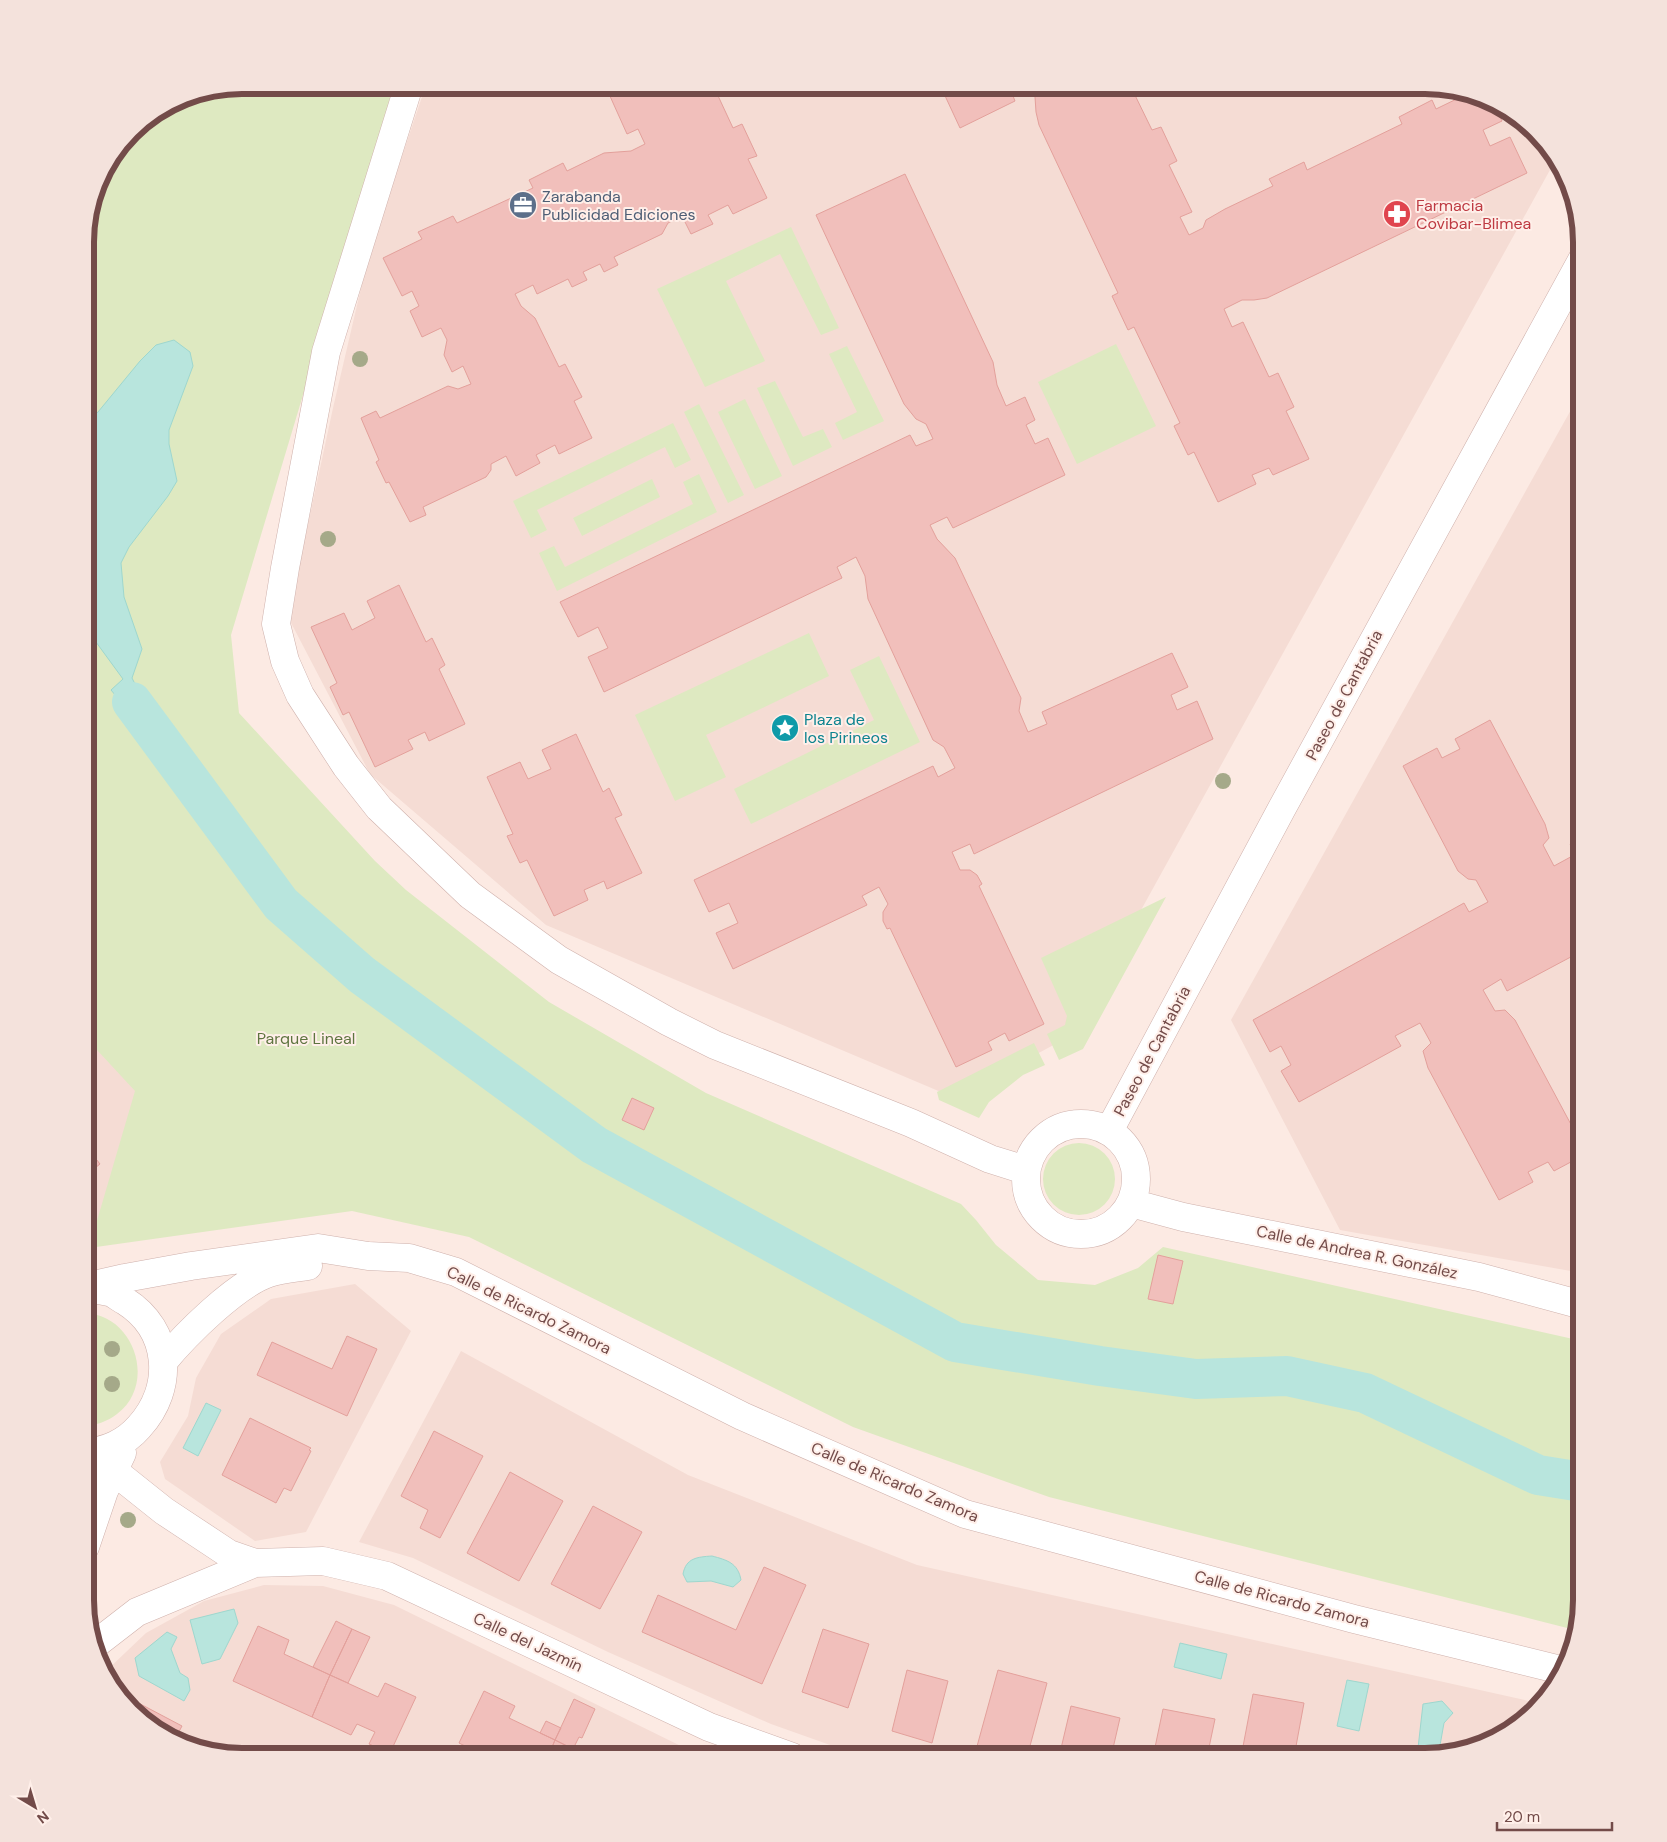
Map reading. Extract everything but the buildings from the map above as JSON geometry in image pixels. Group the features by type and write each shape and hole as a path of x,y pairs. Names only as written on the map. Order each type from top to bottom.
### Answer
{"street":[{"path":"406,94 326,352 285,568 276,624 286,661 300,695 346,766 379,808 470,895 560,960 669,1022 715,1045 910,1123 990,1159 1025,1170"},
{"name":"Paseo de Cantabria","path":"1109,1131 1281,810 1573,276"},
{"path":"1084,1123 1109,1131 1125,1144 1134,1162 1137,1182 1132,1203 1118,1221 1098,1232 1075,1235 1053,1228 1036,1214 1026,1193 1025,1170 1036,1145 1057,1128 1084,1123"},
{"name":"Calle de Andrea R. González","path":"1132,1203 1183,1216 1479,1278 1573,1303"},
{"name":"Calle de Ricardo Zamora","path":"94,1286 191,1266 318,1248 368,1256 409,1258 456,1272 742,1416 965,1514 1354,1619 1557,1668"},
{"name":"Calle de Ricardo Zamora","path":"163,1362 211,1313 241,1288 269,1273 368,1256"},
{"path":"94,1290 112,1293 137,1309 155,1333 163,1362 162,1390 151,1414 132,1434 113,1446 94,1451"},
{"path":"94,1523 114,1469 132,1434"},
{"name":"Calle del Jazmín","path":"94,1456 114,1469 164,1511 229,1554 256,1563 323,1561 387,1576 709,1727 767,1748"},
{"name":"Calle del Jazmín","path":"100,1640 137,1612 256,1563"}],"shaded area":[{"path":"423,94 1435,94 1464,99 1482,105 1499,114 1523,130 1543,152 1552,166 1072,1035 955,1098 546,925 370,774 288,617 333,408 369,254"},
{"path":"1573,406 1573,1271 1340,1230 1231,1020"},
{"path":"94,1037 140,1090 94,1237"},
{"path":"355,1284 411,1331 306,1532 255,1541 165,1479 160,1462 188,1416 196,1378 221,1334 271,1299"},
{"path":"461,1351 688,1475 917,1565 1533,1702 1515,1718 1482,1737 1445,1747 838,1748 771,1724 608,1652 413,1558 359,1542"},
{"path":"264,1585 323,1586 394,1605 685,1748 242,1748 222,1747 203,1743 176,1733 152,1718 124,1690 110,1667 146,1633 204,1601"}],"green space":[{"name":"Parque Lineal","path":"232,94 393,94 231,635 239,713 375,861 406,890 549,1002 706,1093 961,1204 996,1245 1038,1280 1095,1285 1138,1268 1163,1247 1573,1339 1573,1600 1570,1629 1049,1497 853,1427 469,1237 352,1211 94,1247 94,1231 135,1091 94,1047 94,232 99,203 105,185 130,144 144,130 185,105 203,99"},
{"path":"791,227 839,328 821,335 780,254 726,281 765,361 705,387 657,289"},
{"path":"1116,344 1156,426 1077,464 1038,382"},
{"path":"847,346 884,421 843,440 835,423 857,412 829,354"},
{"path":"775,381 803,437 823,429 832,447 793,466 757,388"},
{"path":"745,399 782,476 755,489 718,412"},
{"path":"699,404 744,495 728,503 684,412"},
{"path":"673,423 691,460 675,468 665,447 537,510 547,530 531,538 513,501"},
{"path":"699,474 717,512 557,591 539,553 554,546 565,567 693,504 683,482"},
{"path":"652,479 660,497 582,536 573,518"},
{"path":"809,633 829,676 706,735 726,777 675,801 635,715"},
{"path":"879,656 920,742 751,824 734,789 874,720 850,670"},
{"path":"1166,897 1083,1049 1059,1060 1047,1034 1065,1025 1067,1016 1041,958"},
{"path":"1034,1043 1045,1065 1023,1075 989,1102 979,1118 939,1100 937,1092"},
{"path":"1086,1143 1105,1153 1113,1165 1115,1179 1113,1193 1105,1205 1093,1213 1072,1215 1053,1205 1045,1193 1043,1172 1053,1153 1065,1145"},
{"path":"94,1315 117,1325 128,1338 135,1353 138,1369 136,1386 129,1401 117,1414 94,1424"}],"water":[{"path":"174,340 190,352 193,366 169,430 169,444 177,481 168,496 129,547 121,563 124,597 142,649 132,678 140,694 126,708 111,690 123,679 94,639 94,415 156,345"},
{"path":"206,1403 221,1410 198,1456 183,1448"},
{"path":"712,1556 731,1563 740,1574 741,1580 733,1587 711,1581 687,1582 683,1574 687,1565 693,1559"},
{"path":"234,1609 238,1623 220,1659 202,1664 190,1620"},
{"path":"167,1632 177,1637 171,1649 180,1673 188,1678 190,1690 184,1701 139,1676 135,1658"},
{"path":"1180,1643 1227,1654 1221,1679 1174,1667"},
{"path":"1347,1680 1369,1684 1359,1731 1337,1726"},
{"path":"1442,1701 1453,1713 1444,1723 1440,1747 1418,1748 1423,1704"}],"waterway":[{"path":"132,702 281,904 362,975 594,1145 955,1342 1100,1366 1196,1379 1287,1376 1365,1393 1538,1475 1573,1481"}],"place":[{"name":"Zarabanda Publicidad Ediciones","path":"523,205"},
{"name":"Farmacia Covibar-Blimea","path":"1397,214"},
{"name":"Plaza de los Pirineos","path":"785,728"}]}
